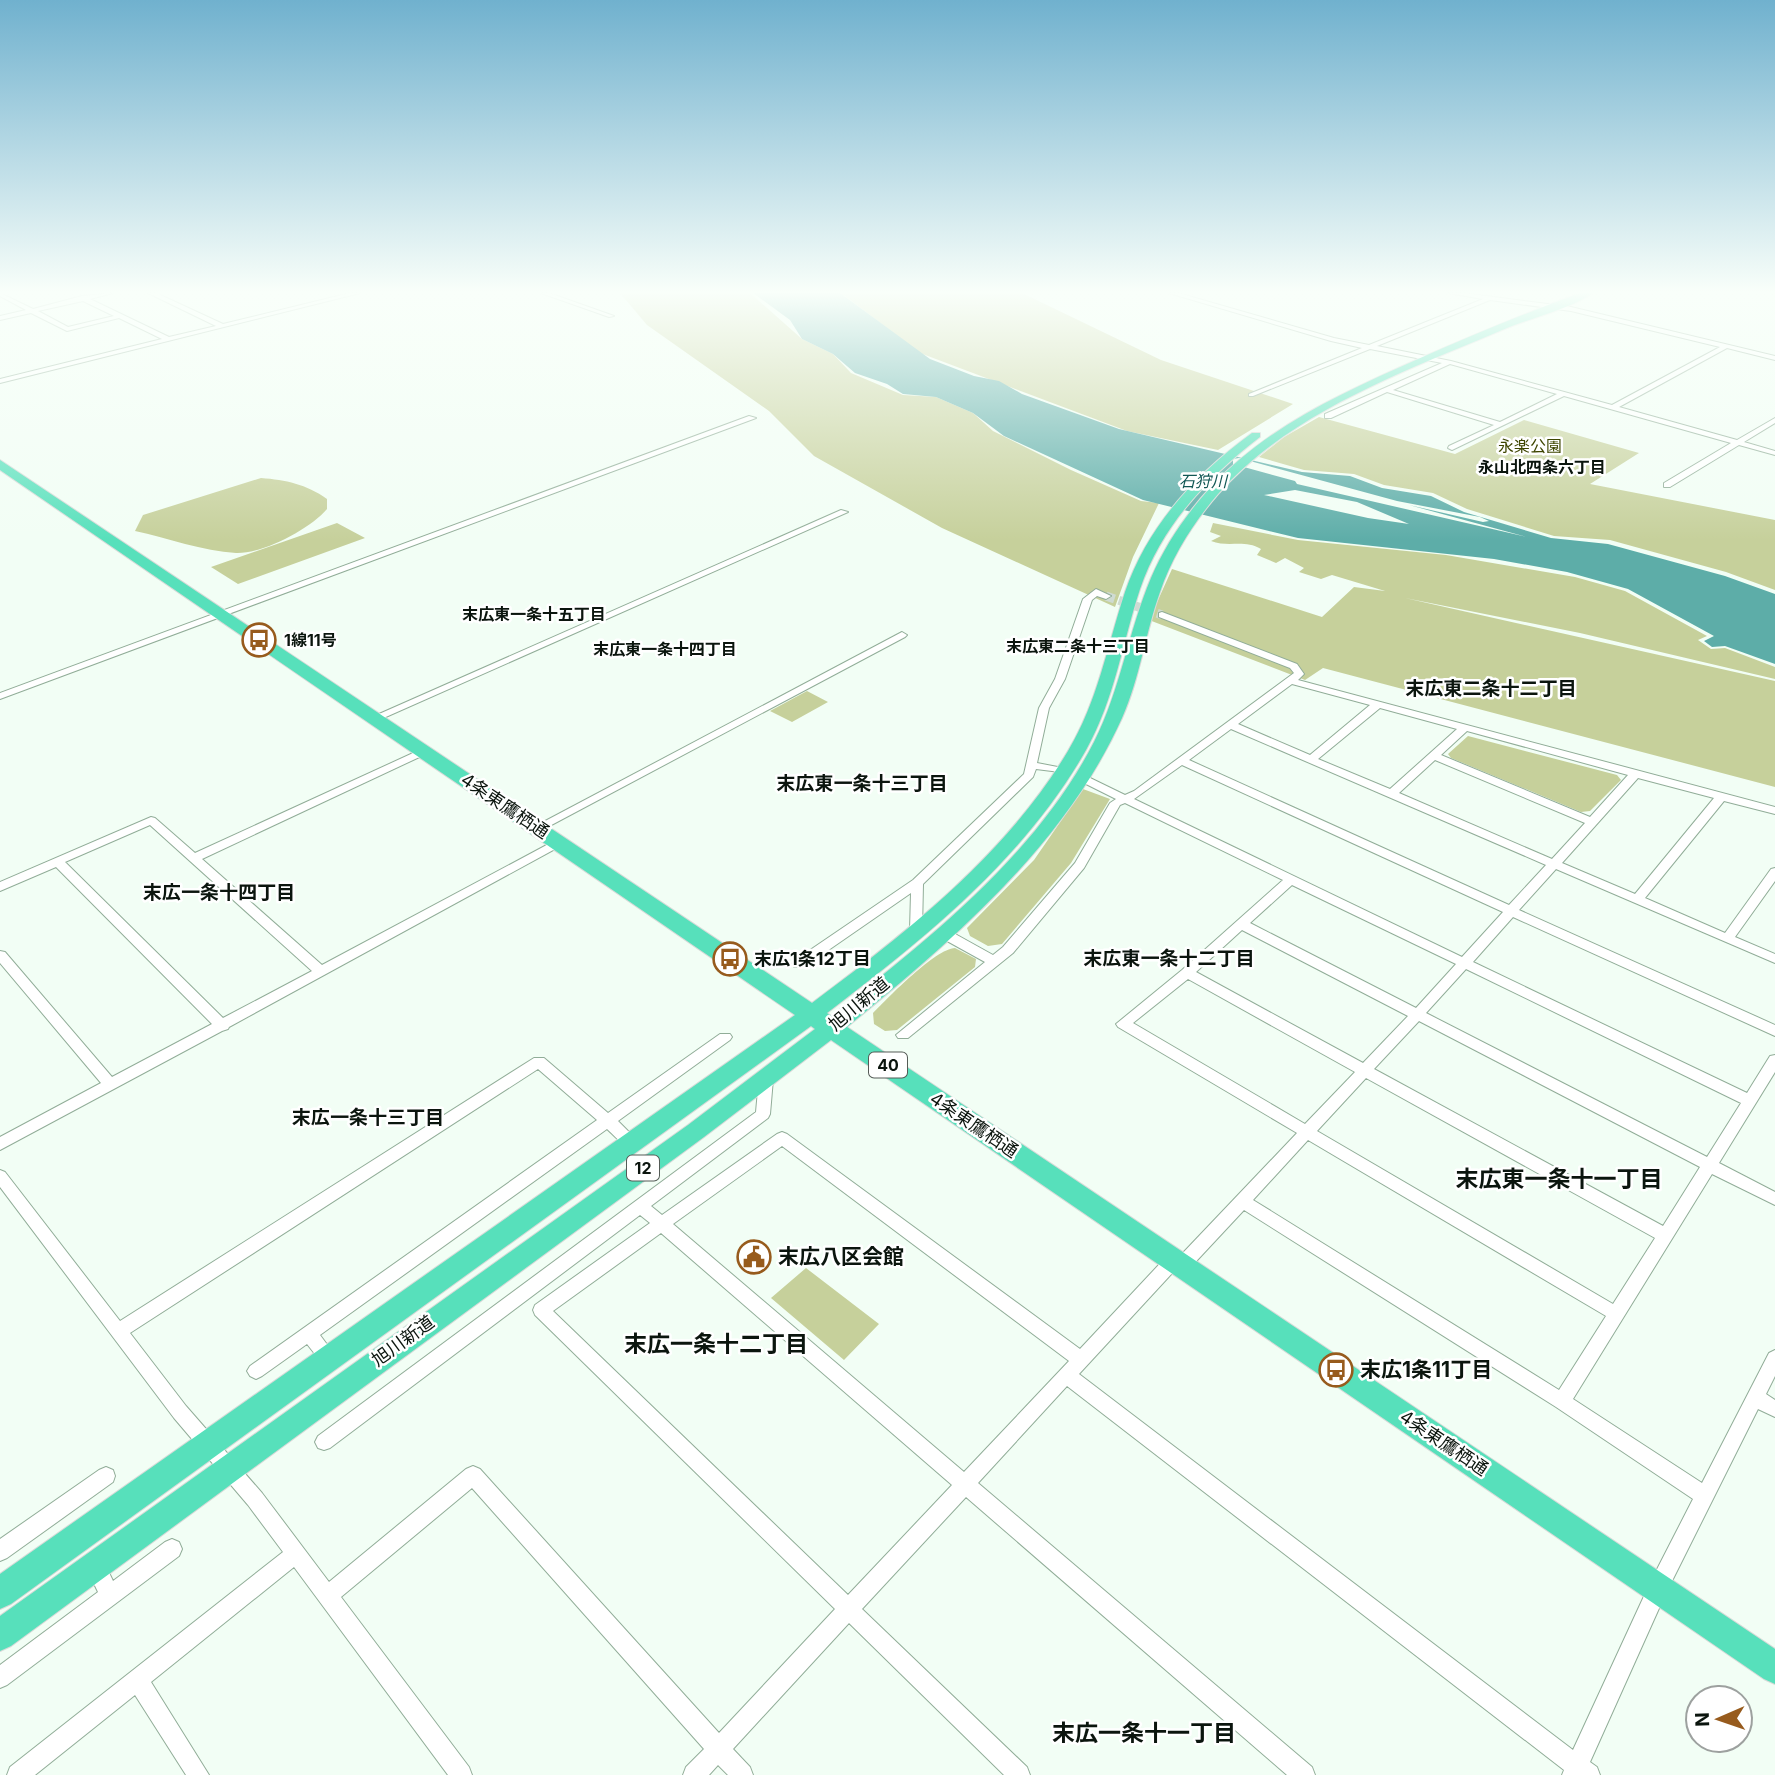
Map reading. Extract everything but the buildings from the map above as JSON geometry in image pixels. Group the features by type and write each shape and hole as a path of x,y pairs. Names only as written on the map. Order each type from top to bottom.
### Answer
{"highway":[{"name":"旭川新道","path":"0,1635 766,1079 943,933 1013,865 1073,774 1111,724 1126,685 1144,584 1214,490 1297,414 1376,376"},
{"name":"旭川新道","path":"1297,414 1324,413 1395,376"},
{"name":"4条東鷹栖通","path":"0,464 1775,1668"},
{"name":"旭川新道","path":"2,1588 208,1444 810,1013 916,930 990,863 1073,774"}],"street":[{"path":"0,382 25,376"},
{"path":"1251,395 1299,376"},
{"path":"1324,413 1418,376"},
{"path":"1498,376 1775,453"},
{"path":"1613,408 1672,376"},
{"path":"1386,390 1499,424"},
{"path":"1452,448 1563,394"},
{"path":"0,696 752,418"},
{"path":"1667,485 1775,420"},
{"path":"375,718 844,512"},
{"path":"799,964 917,883 1002,804 1029,775 1044,708 1060,679 1088,599 1096,592 1106,596"},
{"path":"903,1035 994,961 1052,902 1080,865 1116,803 1182,761 1299,674 1294,666 1162,615"},
{"path":"538,828 902,635"},
{"path":"1292,681 1775,811"},
{"path":"1311,759 1378,704"},
{"path":"1231,725 1775,959"},
{"path":"1392,794 1465,727"},
{"path":"193,859 424,751"},
{"path":"1434,756 1591,821"},
{"path":"1182,761 1775,1031"},
{"path":"1032,765 1073,774 1126,798 1750,1101"},
{"path":"694,1775 1072,1367 1242,1201 1307,1133 1636,773"},
{"path":"1637,900 1721,796"},
{"path":"0,887 151,820 321,972"},
{"path":"0,1144 560,843"},
{"path":"58,862 223,1026"},
{"path":"1727,939 1775,872"},
{"path":"1291,879 1243,925 1123,1024 1616,1314"},
{"path":"916,930 917,883"},
{"path":"1243,925 1775,1199"},
{"path":"943,933 994,961"},
{"path":"0,955 111,1085"},
{"path":"1187,973 1666,1236"},
{"path":"256,1371 724,1037"},
{"path":"1562,1401 1775,1060"},
{"path":"118,1331 539,1062 632,1142"},
{"path":"324,1441 642,1207 763,1114 766,1079"},
{"path":"1019,1775 541,1310 782,1138 1580,1772 1658,1588 1775,1358"},
{"path":"0,1176 118,1331 295,1554 461,1775"},
{"path":"1242,1201 1562,1401 1705,1496"},
{"path":"642,1207 1304,1775"},
{"path":"308,1333 328,1358"},
{"path":"1755,1397 1775,1409"},
{"path":"327,1596 473,1475 742,1775"},
{"path":"0,1551 106,1476"},
{"path":"0,1678 172,1549"},
{"path":"18,1775 295,1554"},
{"path":"96,1567 110,1596"},
{"path":"138,1680 198,1775"}],"green space":[{"path":"719,376 858,376 903,395 936,397 973,413 993,431 1071,470 1141,501 1159,503 1133,557 1115,607 942,528 814,456 769,411"},
{"path":"981,376 1208,376 1293,404 1218,450 1127,431"},
{"name":"永楽公園","path":"1319,417 1455,454 1524,420 1639,453 1590,484 1775,520 1775,590 1726,572 1610,540 1554,536 1467,509 1433,493 1384,485 1354,474 1304,470 1259,457 1284,437"},
{"path":"261,478 303,486 327,499 327,509 285,539 247,552 211,550 135,531 143,515"},
{"path":"337,523 365,538 238,584 211,567"},
{"path":"1213,523 1298,540 1446,555 1575,577 1625,591 1707,636 1698,640 1711,649 1725,648 1775,667 1775,679 1580,633 1405,598 1775,681 1775,787 1323,668 1305,680 1149,620 1172,569 1322,617 1354,587 1385,591 1332,575 1321,579 1299,572 1304,568 1285,558 1276,563 1257,555 1261,549 1255,546 1211,541 1221,536 1210,532"},
{"path":"807,691 828,702 792,722 770,711"},
{"path":"1468,736 1617,775 1621,780 1590,811 1581,812 1451,758 1448,754"},
{"path":"1083,789 1110,799 1071,863 1002,944 988,946 970,936 967,928 1034,860"},
{"path":"955,948 976,959 975,967 897,1030 885,1031 874,1024 873,1013 901,986 936,956"},
{"path":"806,1268 879,1324 844,1360 771,1298"}],"water":[{"name":"石狩川","path":"863,376 974,376 999,381 1022,394 1119,429 1302,472 1350,476 1382,488 1431,496 1464,512 1551,538 1608,544 1725,576 1775,594 1775,664 1725,646 1712,647 1704,641 1714,636 1628,589 1567,572 1494,559 1298,538 1143,500 1004,436 973,413 936,397 903,394 887,384","holes":["1239,458 1397,501 1480,517 1489,521 1483,522 1409,505 1527,537 1297,484 1295,481 1233,464 1233,459","1295,490 1357,502 1409,524 1368,518 1264,495"]}],"tunnel":[{"path":"1106,596 1162,615"}],"place":[{"name":"1線11号","path":"259,640"},
{"name":"末広1条12丁目","path":"730,959"},
{"name":"末広八区会館","path":"754,1257"},
{"name":"末広1条11丁目","path":"1336,1370"}],"district":[{"name":"永山北四条六丁目","path":"1542,467"},
{"name":"末広東一条十五丁目","path":"534,614"},
{"name":"末広東二条十三丁目","path":"1078,646"},
{"name":"末広東一条十四丁目","path":"665,649"},
{"name":"末広東二条十二丁目","path":"1491,688"},
{"name":"末広東一条十三丁目","path":"862,783"},
{"name":"末広一条十四丁目","path":"219,892"},
{"name":"末広東一条十二丁目","path":"1169,958"},
{"name":"末広一条十三丁目","path":"368,1117"},
{"name":"末広東一条十一丁目","path":"1559,1179"},
{"name":"末広一条十二丁目","path":"716,1344"},
{"name":"末広一条十一丁目","path":"1144,1733"}]}
